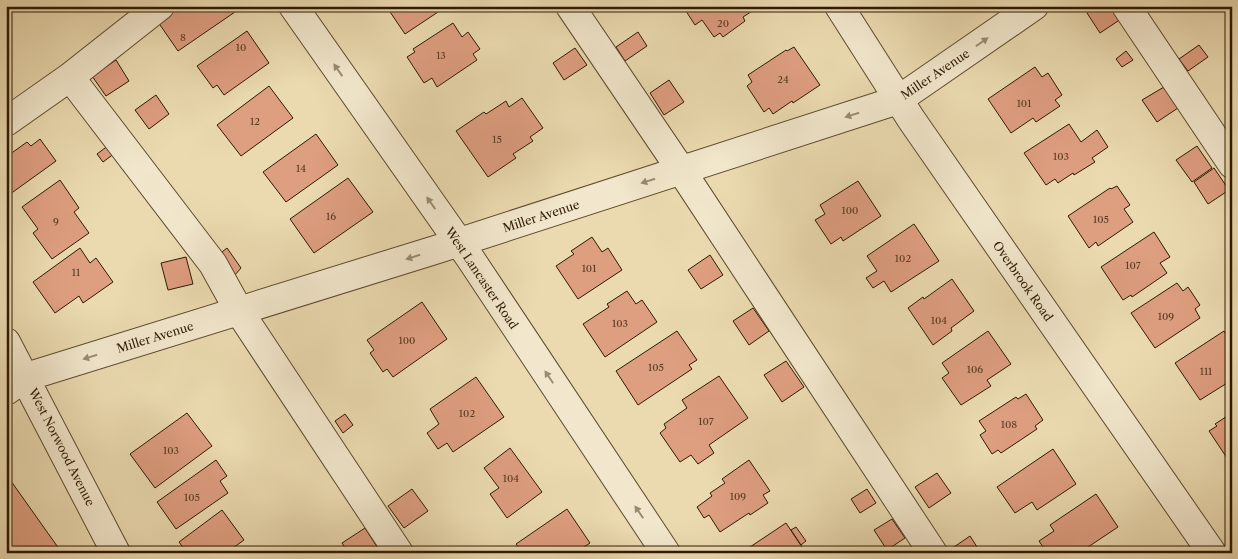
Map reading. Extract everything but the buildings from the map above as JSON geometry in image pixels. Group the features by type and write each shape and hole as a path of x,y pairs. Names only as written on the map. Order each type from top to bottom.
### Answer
{"street":[{"path":"6,122 70,77 160,6"},
{"name":"West Lancaster Road","path":"293,6 459,242 666,553"},
{"path":"570,6 681,170 933,553"},
{"name":"Overbrook Road","path":"839,6 898,100 1212,553"},
{"name":"Miller Avenue","path":"16,384 898,100 1034,6"},
{"path":"1126,6 1232,164"},
{"path":"70,77 213,264 239,311 399,553"},
{"name":"West Norwood Avenue","path":"6,342 16,384 116,553"}]}
